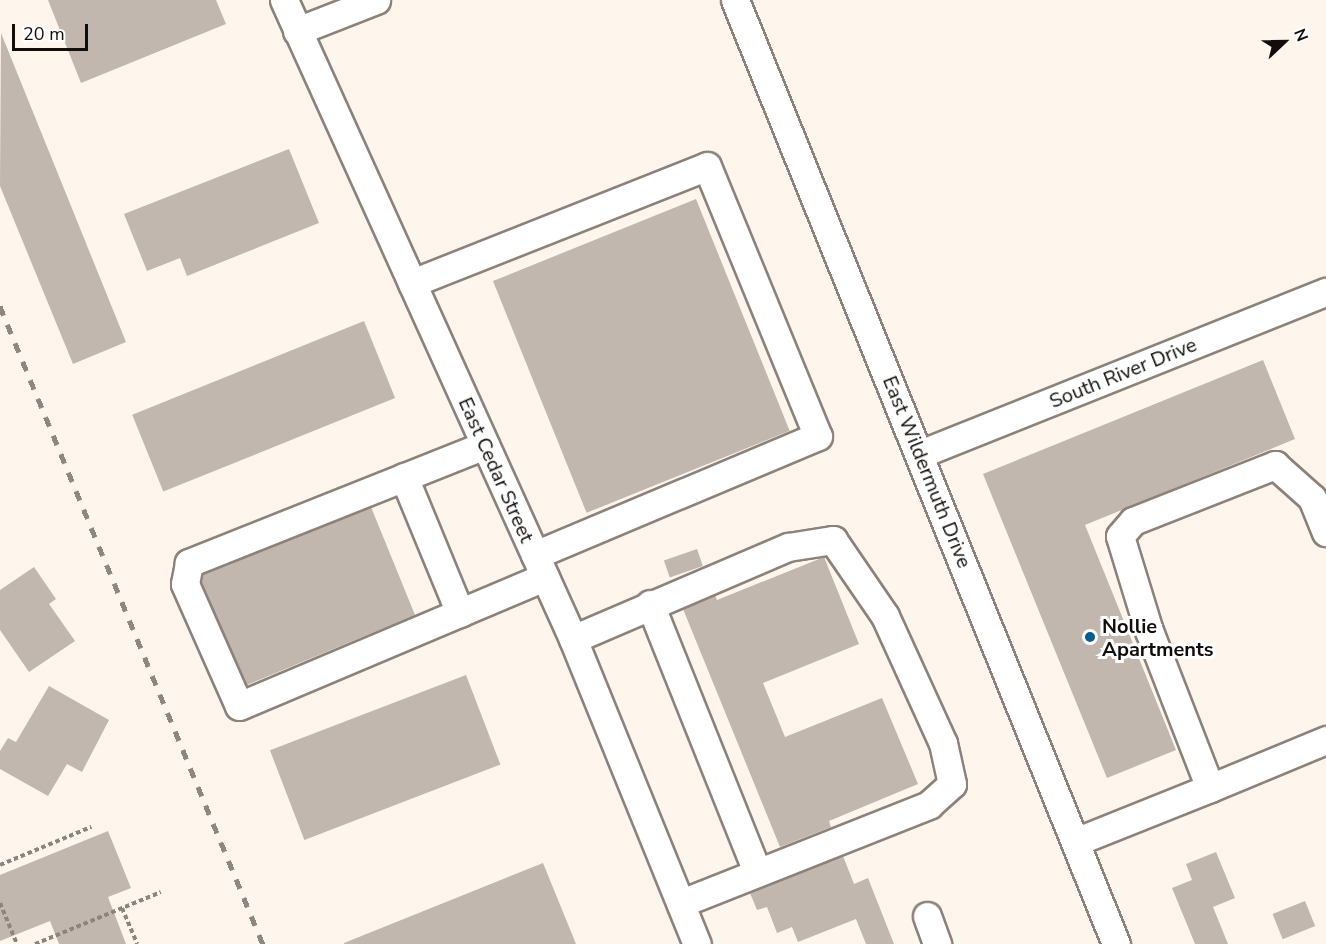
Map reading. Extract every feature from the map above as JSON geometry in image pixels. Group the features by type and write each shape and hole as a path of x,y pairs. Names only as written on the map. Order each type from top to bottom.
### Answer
{"street":[{"name":"East Cedar Street","path":"284,0 573,639 697,944"},
{"path":"297,31 376,0"},
{"name":"East Wildermuth Drive","path":"735,0 1116,944"},
{"path":"412,283 707,166 818,436 540,566 460,613 239,706 185,584 189,563 485,444"},
{"name":"South River Drive","path":"920,454 1326,291"},
{"path":"1210,788 1149,631 1120,536 1133,521 1275,465 1312,498 1326,532"},
{"path":"404,477 460,613"},
{"path":"573,639 788,547 833,540 885,616 943,743 952,784 929,805 681,903"},
{"path":"651,604 757,872"},
{"path":"1075,842 1326,740"},
{"path":"927,915 937,944"}],"path":[{"path":"0,865 91,827"},
{"path":"35,944 46,942 161,892"},
{"path":"0,903 17,944"},
{"path":"122,908 137,944"}],"building":[{"path":"48,0 216,0 226,24 81,83"},
{"path":"1,33 126,342 73,364 0,186"},
{"path":"289,149 319,223 187,276 180,258 147,271 124,214"},
{"path":"696,199 790,431 587,513 493,281"},
{"path":"364,321 395,398 163,492 132,415"},
{"name":"Nollie Apartments","path":"1263,360 1295,439 1085,525 1176,750 1107,778 983,474"},
{"path":"371,507 415,615 247,685 201,582 203,574"},
{"path":"697,549 703,566 670,577 664,560"},
{"path":"824,557 859,644 763,683 785,737 882,698 918,784 829,821 831,827 780,847 683,609 715,595 717,600"},
{"path":"34,567 56,599 49,604 75,641 29,672 0,630 0,590"},
{"path":"466,675 500,765 304,840 270,750"},
{"path":"49,686 109,720 82,772 67,764 48,796 0,769 0,751 8,738 16,742"},
{"path":"108,831 131,888 108,897 126,944 59,944 50,921 0,941 0,875"},
{"path":"1216,852 1235,898 1213,907 1228,944 1195,944 1172,888 1192,880 1186,864"},
{"path":"843,856 854,884 868,878 894,944 866,944 856,919 798,942 792,927 777,933 767,907 757,910 750,893"},
{"path":"543,863 576,944 344,944 344,943"},
{"path":"1305,901 1315,926 1283,939 1273,914"}],"railway":[{"path":"0,306 263,944"}],"place":[{"name":"Nollie Apartments","path":"1090,637"}]}
